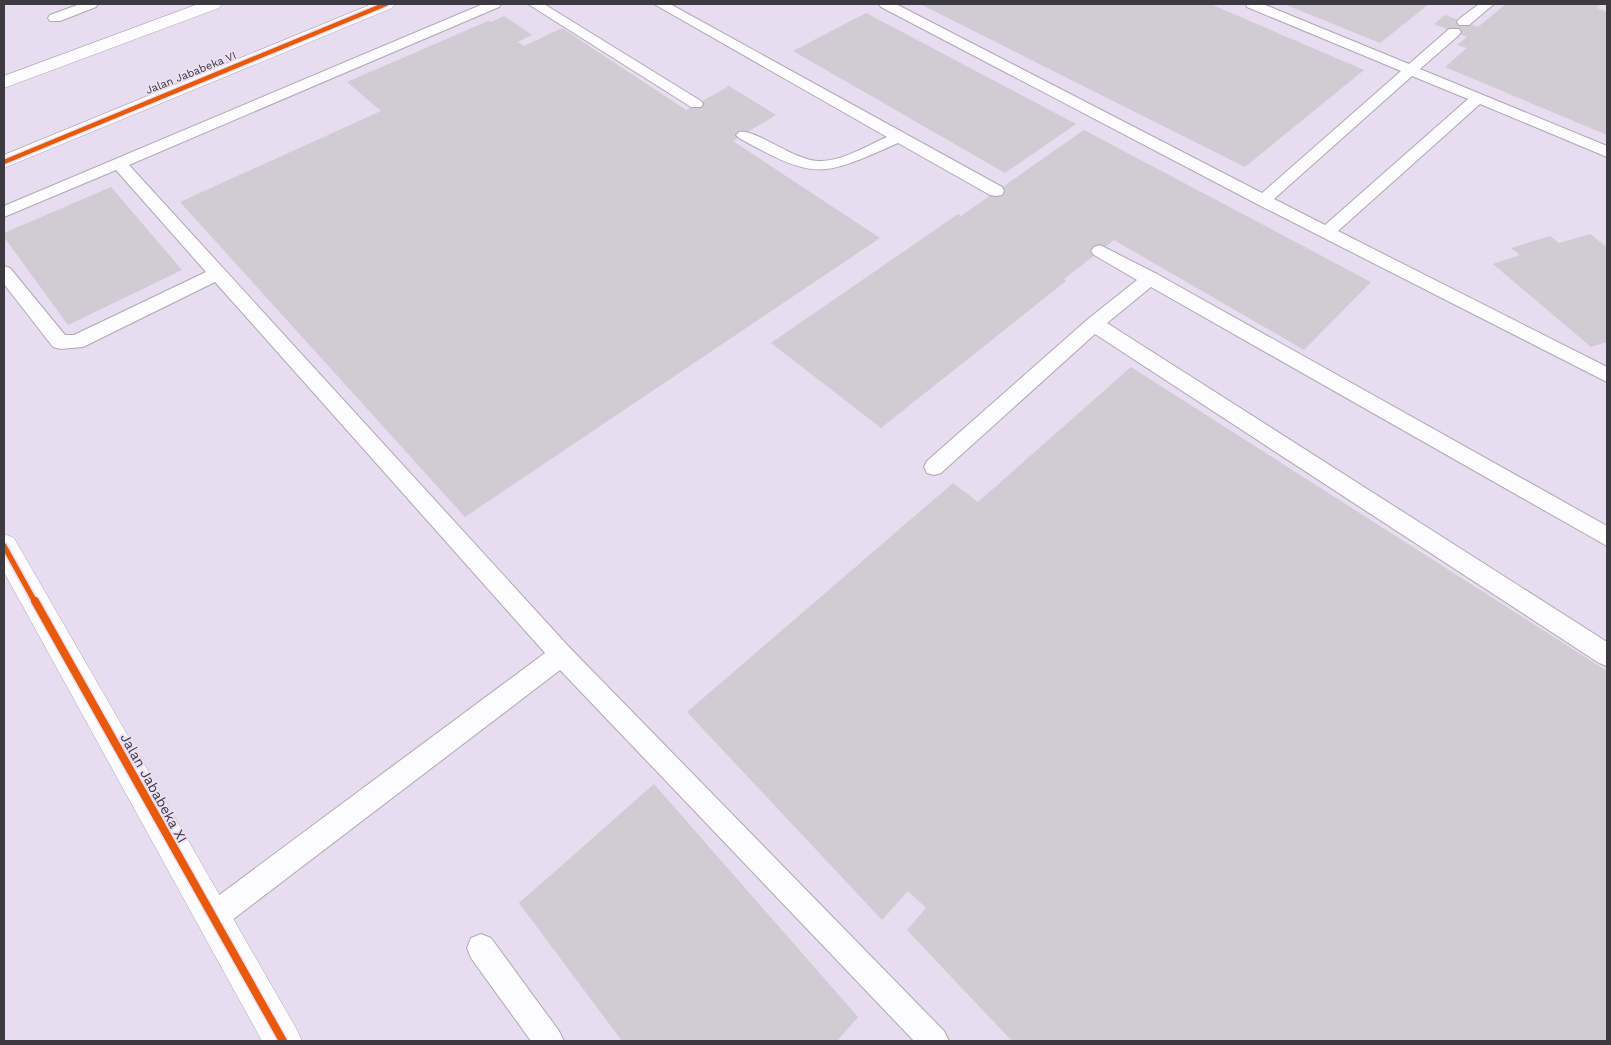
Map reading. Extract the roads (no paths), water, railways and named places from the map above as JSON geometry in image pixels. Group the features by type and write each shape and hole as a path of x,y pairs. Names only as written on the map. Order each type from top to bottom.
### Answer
{"street":[{"path":"4,82 214,4"},
{"name":"Jalan Jababeka VI","path":"4,162 386,4"},
{"name":"Jalan Jababeka XI","path":"4,546 283,1041"}],"lane":[{"path":"55,18 90,4"},
{"path":"4,212 494,4"},
{"path":"535,4 696,104"},
{"path":"661,4 996,191"},
{"path":"886,4 1263,200 1607,375"},
{"path":"1252,4 1607,152"},
{"path":"1263,200 1409,70 1487,4"},
{"path":"1327,232 1478,98"},
{"path":"744,135 784,156 818,166 832,165 899,137"},
{"path":"119,164 216,274 561,655 934,1041"},
{"path":"1100,251 1151,278 1607,537"},
{"path":"4,272 60,342 67,343 76,342 216,274"},
{"path":"934,467 1094,324 1151,278"},
{"path":"1094,324 1607,655"},
{"path":"213,917 561,655"},
{"path":"481,948 549,1041"}]}
